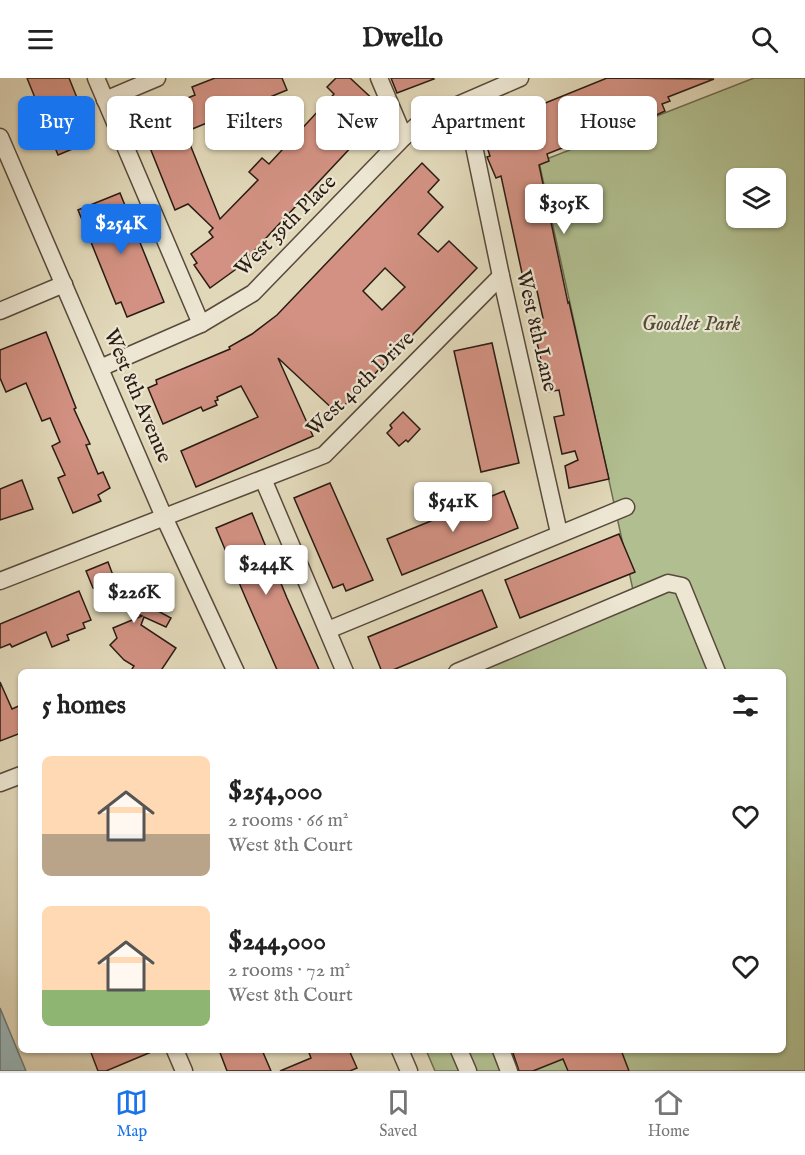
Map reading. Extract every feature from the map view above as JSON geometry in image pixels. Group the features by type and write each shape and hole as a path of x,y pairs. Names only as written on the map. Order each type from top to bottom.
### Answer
{"street":[{"path":"96,78 201,324"},
{"path":"105,100 157,78"},
{"path":"379,78 404,137"},
{"name":"West 39th Place","path":"480,96 520,78"},
{"name":"West 39th Place","path":"100,368 201,324 253,293 411,131"},
{"name":"West 8th Avenue","path":"0,137 164,517 235,669"},
{"name":"West 8th Lane","path":"475,150 559,533"},
{"name":"West 40th Drive","path":"164,517 324,454 501,276"},
{"path":"0,310 64,284"},
{"path":"263,479 344,669"},
{"path":"328,630 626,507"},
{"path":"0,580 164,517"},
{"path":"464,669 668,584 682,586 716,669"},
{"path":"0,783 18,776"},
{"path":"176,1053 184,1071"},
{"path":"401,1053 409,1071"},
{"path":"460,1053 468,1071"},
{"path":"502,1053 509,1071"}],"green space":[{"name":"Goodlet Park","path":"754,78 805,78 805,1071 435,1071 427,1053 786,1053 786,669 467,669 635,599 539,162 570,150 657,150 657,116"}],"water":[{"path":"0,1008 26,1071 0,1071"}],"building":[{"path":"27,78 69,78 76,96 34,96"},
{"path":"215,78 282,78 287,90 272,96 205,96 205,124 193,129 193,96 195,95 192,87"},
{"path":"336,78 350,78 369,96 332,96 334,94 327,87"},
{"path":"391,78 433,78 434,79 397,93"},
{"path":"607,78 714,79 668,97 670,101 662,104 665,111 657,115 657,96 563,96"},
{"path":"558,98 558,150 547,154 549,161 539,165 609,479 569,488 565,466 578,460 575,451 562,454 554,417 564,415 559,390 548,392 532,320 543,318 537,291 535,285 525,287 501,176 496,178 487,157 490,156 488,150 546,150 546,103"},
{"path":"316,113 316,150 348,150 239,267 210,288 194,265 197,263 191,254 213,237 209,232 213,228 188,204 175,210 151,150 192,150 220,219 258,180 249,172 262,158 269,164 282,150 304,150 304,126"},
{"path":"56,150 70,150 58,155"},
{"path":"422,163 439,180 428,192 443,207 418,234 438,252 449,241 477,268 337,413 278,358 313,436 196,487 181,451 258,417 241,386 217,397 218,400 215,401 217,405 203,411 201,407 163,424 148,388 157,384 156,380 230,349 229,347 252,334 277,315","holes":["385,268 405,287 382,310 363,291"]},
{"path":"120,193 164,302 127,317 121,302 116,304 78,210"},
{"path":"46,332 76,408 74,409 90,444 86,445 98,474 103,472 110,488 98,495 101,501 73,513 58,478 65,475 52,446 60,442 50,418 42,421 26,383 6,392 0,378 0,350"},
{"path":"492,343 519,463 481,472 454,351"},
{"path":"403,412 420,429 408,442 406,440 399,446 387,433 392,428 390,425"},
{"path":"22,480 33,509 0,520 0,489"},
{"path":"330,483 373,580 346,591 343,584 333,588 294,498"},
{"path":"504,491 518,528 402,575 387,539"},
{"path":"252,513 319,669 277,669 216,528"},
{"path":"619,534 635,572 520,618 505,580"},
{"path":"108,562 120,594 127,581 150,592 145,604 171,618 166,627 144,617 141,625 176,648 162,669 132,669 134,666 124,660 110,645 117,638 113,628 142,616 121,606 123,602 93,588 86,571"},
{"path":"482,590 497,627 395,669 381,669 368,637"},
{"path":"79,591 91,620 83,623 85,628 67,635 69,640 52,647 46,632 12,647 10,644 0,648 0,624"},
{"path":"0,682 12,709 18,706 18,734 0,741"},
{"path":"91,1053 149,1053 106,1071 98,1071"},
{"path":"220,1053 263,1053 271,1071 227,1071"},
{"path":"309,1053 350,1053 357,1068 350,1071 280,1071 311,1058"},
{"path":"513,1053 622,1053 629,1071 568,1071 563,1059 533,1071 519,1071"}]}
